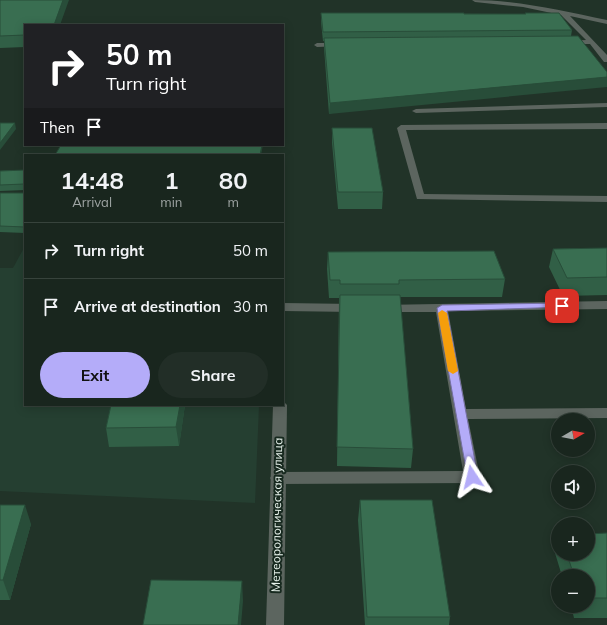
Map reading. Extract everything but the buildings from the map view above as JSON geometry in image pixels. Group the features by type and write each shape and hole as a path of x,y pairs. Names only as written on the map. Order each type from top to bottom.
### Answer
{"street":[{"path":"475,0 523,5 607,22"},
{"path":"564,14 592,42 607,60"},
{"path":"560,43 592,42"},
{"path":"317,45 348,45"},
{"path":"416,111 607,105"},
{"path":"607,126 401,128 420,197 607,199"},
{"path":"284,308 442,308 607,305"},
{"path":"278,478 472,477 442,308"},
{"name":"Метеорологическая улица","path":"275,625 280,406"},
{"path":"461,414 607,413"}],"shaded area":[{"path":"24,248 24,406 259,406 255,503 0,491 0,268 13,268"}],"slow traffic":[{"path":"442,313 453,371"}],"route":[{"path":"472,477 442,308 562,306"}]}
